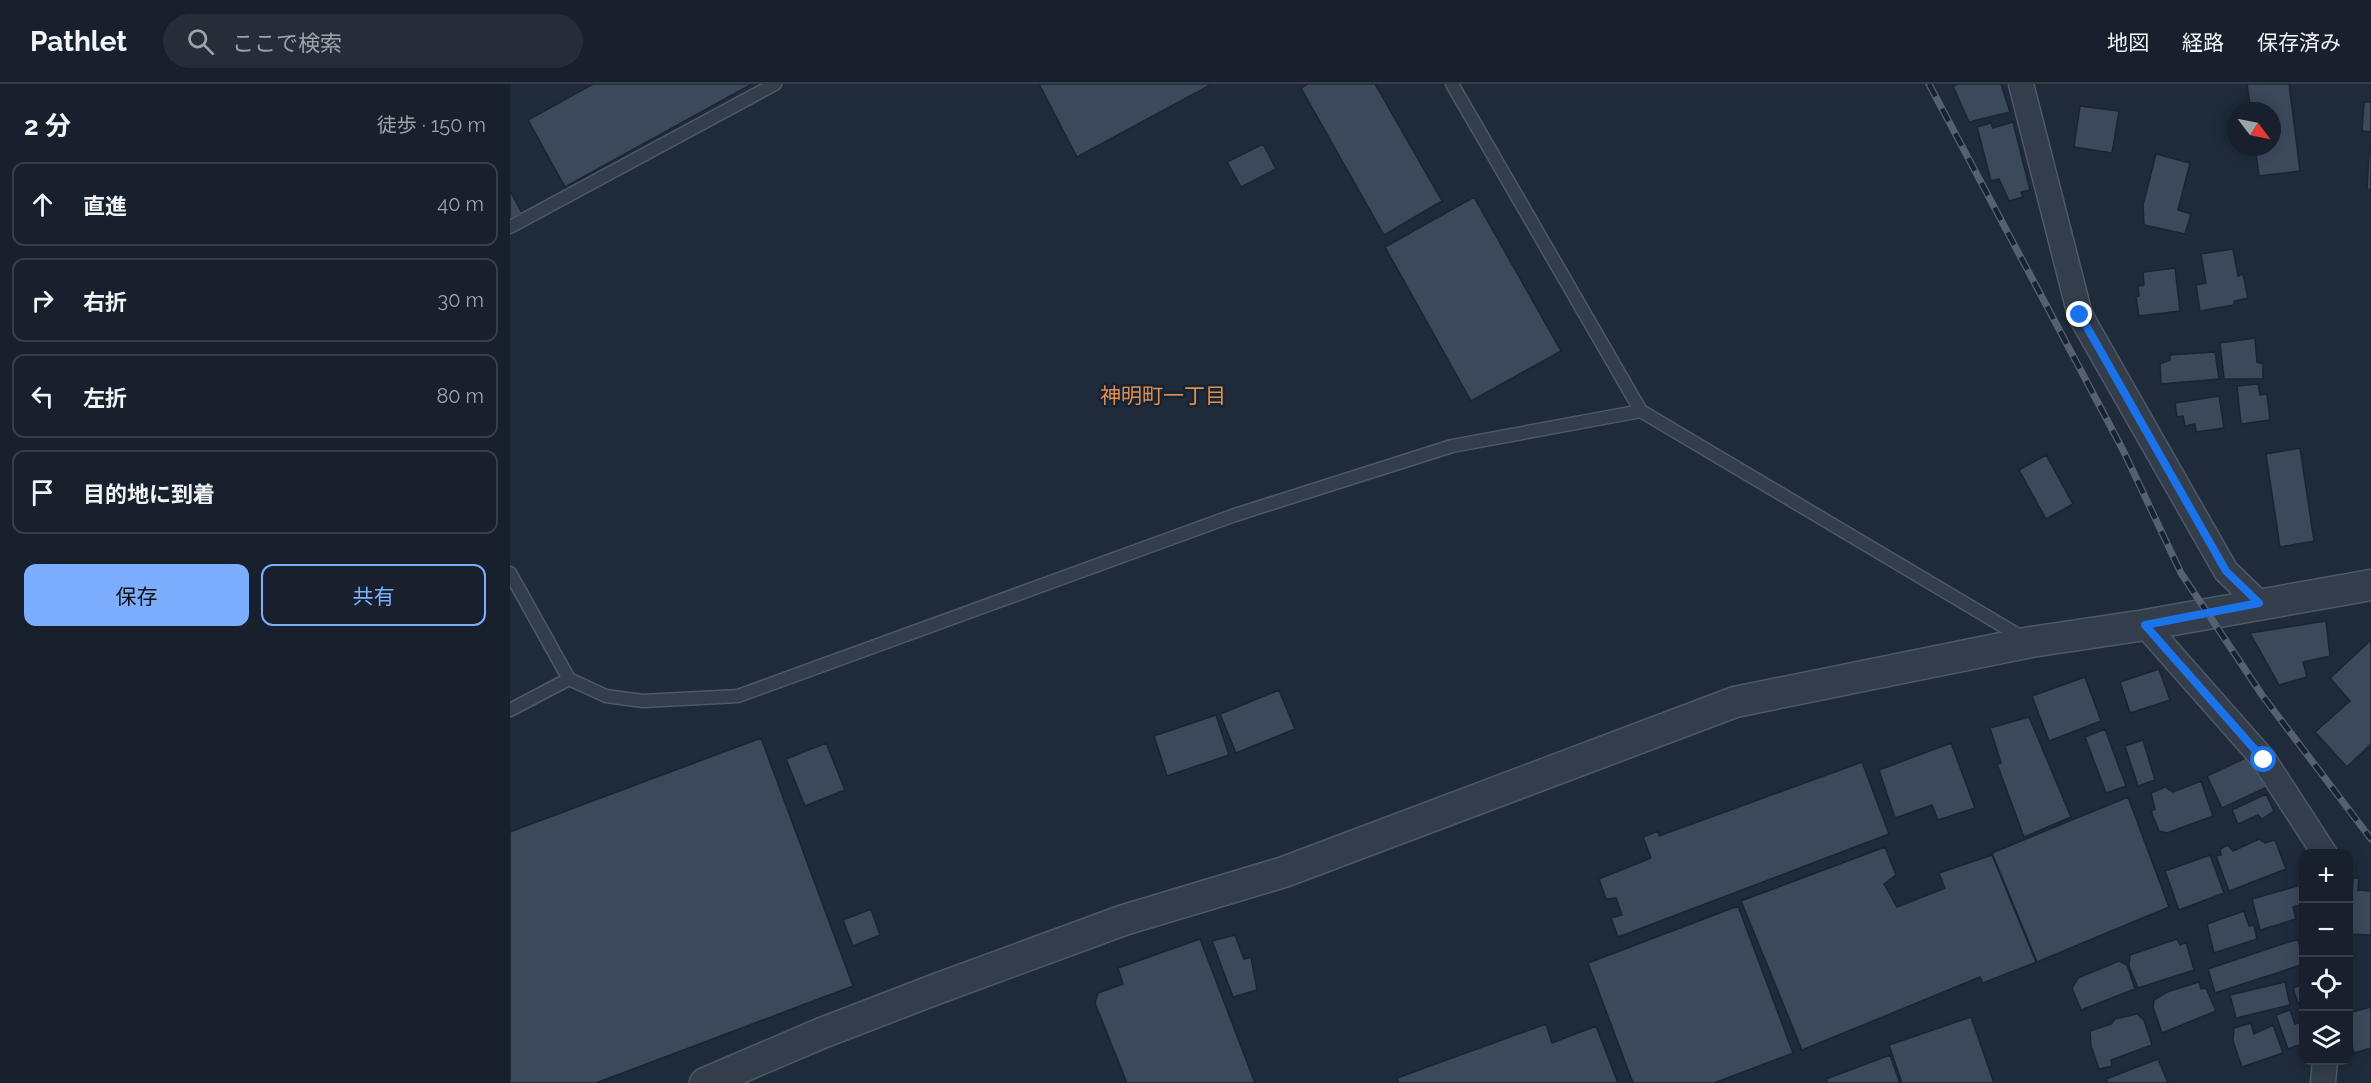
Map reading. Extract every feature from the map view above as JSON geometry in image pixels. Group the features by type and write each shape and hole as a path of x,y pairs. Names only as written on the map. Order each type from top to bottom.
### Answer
{"street":[{"path":"2021,84 2080,315 2226,571 2259,603"},
{"path":"705,1083 822,1033 950,984 1124,920 1284,872 1735,702 2031,642 2145,625 2371,585"},
{"path":"2145,625 2264,760 2322,849"},
{"path":"2323,1083 2325,1065"}],"lane":[{"path":"510,227 775,84"},
{"path":"1452,84 1641,411 2031,642"},
{"path":"510,573 569,679 606,696 643,701 738,696 1235,515 1452,446 1641,411"},
{"path":"510,710 569,679"}],"building":[{"path":"593,84 752,84 565,187 528,120"},
{"path":"1039,84 1212,84 1077,157"},
{"path":"1308,84 1375,84 1442,201 1384,235 1301,88"},
{"path":"2001,84 2010,112 1969,122 1953,86"},
{"path":"2247,84 2289,84 2300,171 2259,176 2256,156 2281,156 2281,102 2250,102"},
{"path":"2364,102 2371,102 2371,132 2362,131"},
{"path":"2080,106 2119,111 2112,153 2074,147"},
{"path":"2013,122 2030,190 2021,192 2023,197 2009,201 1999,179 1991,181 1977,127 1991,123 1993,128"},
{"path":"1263,144 1276,169 1241,187 1227,162"},
{"path":"2369,152 2371,152 2371,190 2367,189"},
{"path":"2156,154 2190,163 2178,210 2191,214 2185,234 2144,225 2143,205"},
{"path":"510,191 522,213 510,219"},
{"path":"1474,197 1561,351 1471,401 1385,247"},
{"path":"2233,249 2238,276 2243,274 2248,298 2234,301 2234,305 2200,311 2196,285 2206,283 2201,254"},
{"path":"2175,268 2180,311 2139,316 2136,297 2139,296 2138,286 2144,285 2143,272"},
{"path":"2255,338 2257,362 2263,364 2263,379 2224,379 2220,343"},
{"path":"2215,352 2219,379 2161,384 2160,364 2170,360 2170,355"},
{"path":"2258,384 2260,395 2267,394 2270,420 2241,424 2237,386"},
{"path":"2219,396 2224,428 2196,432 2195,424 2185,426 2183,416 2177,417 2175,403"},
{"path":"2300,448 2314,541 2280,547 2266,454"},
{"path":"2046,455 2073,504 2046,519 2019,470"},
{"path":"2326,621 2330,656 2303,662 2307,677 2279,685 2250,633"},
{"path":"2371,640 2371,744 2347,767 2315,732 2350,701 2330,678"},
{"path":"2159,669 2170,700 2130,713 2120,682"},
{"path":"2085,677 2101,721 2049,741 2032,696"},
{"path":"1279,690 1295,729 1236,753 1220,714"},
{"path":"1216,715 1229,755 1167,776 1154,736"},
{"path":"2029,717 2071,817 2024,837 1997,764 2001,763 1990,728"},
{"path":"2105,729 2126,786 2106,793 2085,737"},
{"path":"761,738 853,986 596,1083 510,1083 510,832"},
{"path":"2143,740 2155,780 2138,786 2125,746"},
{"path":"826,743 845,790 805,806 786,759"},
{"path":"1951,743 1975,808 1938,820 1932,805 1895,818 1879,770"},
{"path":"2252,755 2267,787 2222,808 2207,776"},
{"path":"1862,762 1889,834 1618,937 1611,918 1622,915 1616,898 1606,899 1599,879 1651,858 1643,837 1658,831 1659,836"},
{"path":"2201,781 2213,816 2167,833 2159,831 2151,811 2155,809 2151,793 2165,787 2173,792"},
{"path":"2266,794 2274,811 2262,819 2258,815 2238,824 2232,810"},
{"path":"2128,797 2169,907 2037,962 1992,853"},
{"path":"2259,839 2265,843 2275,840 2286,869 2229,891 2216,856 2221,855 2220,849 2228,845 2233,851"},
{"path":"1885,847 1896,875 1884,884 1897,907 1945,888 1939,873 1992,855 2036,962 1983,983 1980,977 1802,1050 1741,901"},
{"path":"2210,855 2224,893 2179,910 2165,871"},
{"path":"2353,878 2359,878 2358,890 2371,891 2371,935 2353,934"},
{"path":"2299,886 2299,905 2293,907 2296,919 2260,930 2252,899"},
{"path":"1738,906 1793,1053 1714,1083 1633,1083 1588,963"},
{"path":"871,909 880,935 853,946 843,920"},
{"path":"2244,911 2249,926 2254,925 2257,939 2214,953 2207,924"},
{"path":"1235,935 1244,959 1251,957 1257,990 1233,997 1212,941"},
{"path":"1200,939 1255,1083 1127,1083 1095,1003 1098,993 1123,984 1118,968"},
{"path":"2177,939 2180,945 2186,942 2194,970 2138,988 2129,966 2130,955"},
{"path":"2298,939 2299,966 2215,993 2208,969"},
{"path":"2119,961 2127,965 2135,989 2081,1010 2072,988 2078,978"},
{"path":"2199,982 2201,989 2206,988 2216,1011 2162,1033 2153,1007 2154,1000 2167,992"},
{"path":"2285,982 2290,1005 2236,1018 2230,995"},
{"path":"2299,986 2299,1003 2298,1003 2293,988"},
{"path":"2371,1007 2371,1048 2354,1053 2353,1049 2353,1012"},
{"path":"2290,1010 2295,1024 2299,1023 2299,1045 2288,1049 2276,1015"},
{"path":"2137,1014 2144,1020 2152,1045 2111,1060 2112,1066 2099,1069 2091,1046 2090,1031 2111,1024 2115,1019"},
{"path":"1971,1017 1994,1083 1902,1083 1889,1045"},
{"path":"2251,1023 2254,1034 2273,1025 2283,1053 2242,1067 2233,1041 2234,1028"},
{"path":"1546,1024 1552,1043 1596,1026 1618,1083 1399,1083 1397,1078"},
{"path":"1890,1055 1900,1083 1828,1083 1826,1079"},
{"path":"2158,1059 2168,1083 2108,1083 2106,1079"}],"railway":[{"path":"1929,84 2123,450 2181,573 2262,695 2371,839"}],"district":[{"name":"神明町一丁目","path":"1163,395"}],"route":[{"path":"2080,315 2226,571 2259,603 2145,625 2264,760"}]}
